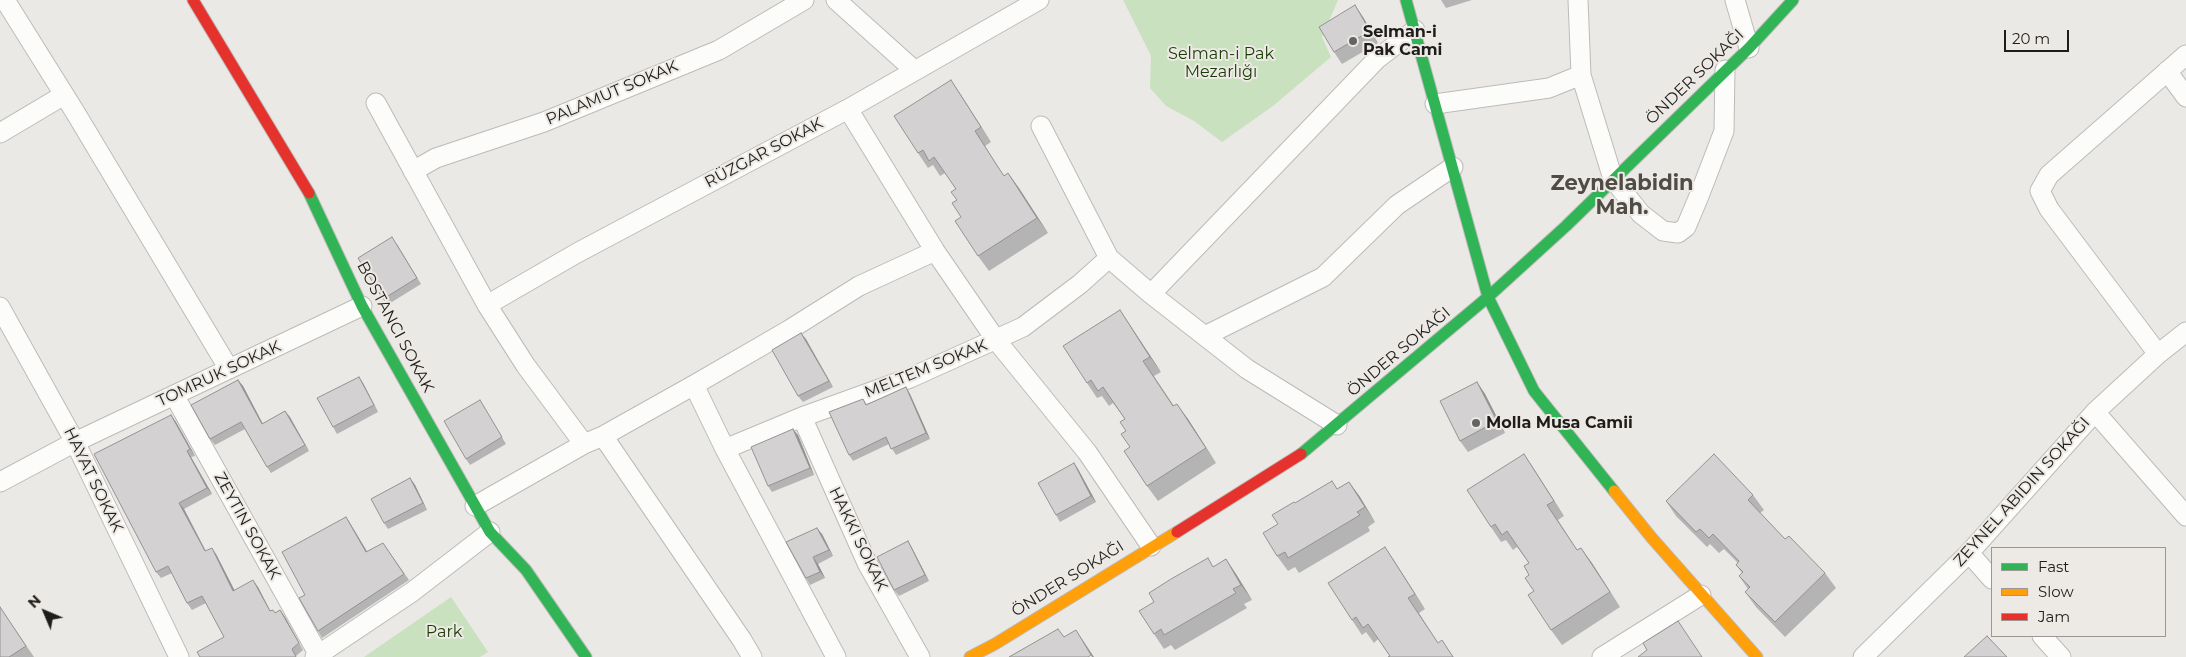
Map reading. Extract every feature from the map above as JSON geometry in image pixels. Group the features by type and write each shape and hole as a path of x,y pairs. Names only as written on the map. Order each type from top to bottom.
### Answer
{"street":[{"path":"5,0 229,369"},
{"path":"193,0 309,192 362,306 490,532 526,570 586,657"},
{"name":"PALAMUT SOKAK","path":"413,171 436,158 544,122 718,50 804,0"},
{"path":"836,0 914,70"},
{"name":"RÜZGAR SOKAK","path":"487,305 577,253 848,109 1039,0"},
{"path":"1406,0 1488,297 1534,391 1651,537 1757,657"},
{"path":"1578,0 1581,75 1613,179 1641,214 1663,231 1678,233 1686,227 1724,131 1725,70"},
{"path":"1735,0 1749,48"},
{"path":"970,657 995,644 1297,457 1488,297 1566,226 1749,48 1793,0"},
{"path":"1151,294 1377,59 1415,30"},
{"path":"2158,354 2049,209 2040,192 2049,175 2186,55"},
{"path":"2167,71 2186,97"},
{"path":"1435,104 1549,88 1581,75"},
{"path":"0,133 64,95"},
{"path":"376,103 487,305 526,366 584,444"},
{"path":"848,109 935,251 996,340 1087,452 1151,546"},
{"path":"1041,126 1110,258 1151,294 1246,369 1337,425"},
{"path":"1205,336 1323,277 1397,205 1453,167"},
{"path":"475,506 584,444 603,436 694,385 789,330 859,286 935,251"},
{"name":"MELTEM SOKAK","path":"725,449 802,417 910,378 1023,327 1080,284 1110,258"},
{"name":"TOMRUK SOKAK","path":"0,482 75,442 362,306"},
{"name":"HAYAT SOKAK","path":"0,307 75,442 179,657"},
{"path":"1863,657 1969,553 2095,412 2158,354 2186,332"},
{"path":"694,385 725,449 836,657"},
{"name":"ZEYTIN SOKAK","path":"174,395 318,656"},
{"path":"2095,412 2186,516"},
{"path":"802,417 867,563 920,657"},
{"path":"603,436 752,657"},
{"path":"318,656 412,592 490,532"},
{"path":"1969,553 1991,579"},
{"path":"1602,657 1701,595"},
{"path":"2043,637 2061,657"}],"green space":[{"name":"Selman-i Pak Mezarlığı","path":"1123,0 1338,0 1322,37 1331,57 1273,106 1222,142 1194,121 1166,106 1150,88 1151,56"},
{"name":"Park","path":"451,597 488,652 480,657 364,657"}],"building":[{"path":"1355,5 1370,31 1334,52 1319,27"},
{"path":"951,80 981,127 975,131 1004,176 1008,173 1037,218 978,256 955,221 961,217 952,203 957,200 951,192 956,189 934,157 929,161 923,150 918,153 894,116"},
{"path":"392,237 417,278 383,299 358,258"},
{"path":"1120,310 1150,357 1143,361 1173,406 1177,404 1206,448 1147,486 1124,451 1130,447 1121,434 1126,431 1120,422 1125,419 1103,387 1098,391 1091,380 1087,383 1063,346"},
{"path":"801,333 829,381 798,396 772,350"},
{"path":"359,377 374,405 333,427 317,398"},
{"path":"238,380 262,424 285,411 305,445 267,467 241,422 210,439 191,405"},
{"name":"Molla Musa Camii","path":"1477,382 1497,421 1460,441 1440,401"},
{"path":"906,387 926,433 891,449 886,437 849,455 829,412 863,399 866,405"},
{"path":"480,400 502,437 466,459 444,421"},
{"path":"171,415 190,449 187,451 207,488 179,503 205,551 212,548 233,591 253,580 270,611 273,610 275,613 280,610 299,643 292,649 296,657 200,657 197,652 224,637 202,596 187,603 168,566 156,572 94,454"},
{"path":"793,429 810,468 768,486 751,447"},
{"path":"1524,454 1554,501 1547,505 1577,550 1581,548 1610,592 1551,630 1528,595 1534,591 1525,578 1529,575 1524,566 1529,563 1507,531 1502,535 1495,524 1491,527 1467,490"},
{"path":"1714,454 1753,495 1748,500 1785,539 1789,536 1825,573 1775,622 1745,592 1750,587 1739,576 1743,572 1736,565 1739,561 1713,534 1709,538 1700,529 1696,532 1666,501"},
{"path":"1074,463 1091,496 1056,515 1038,483"},
{"path":"410,478 423,503 384,523 371,499"},
{"path":"1332,481 1337,489 1349,482 1365,507 1357,512 1360,515 1288,558 1285,552 1277,556 1263,533 1278,524 1272,515"},
{"path":"346,517 366,552 383,543 404,574 318,631 299,598 305,595 282,552"},
{"path":"817,528 829,550 813,557 820,572 806,578 786,542"},
{"path":"908,541 925,575 894,590 877,557"},
{"path":"1385,547 1415,594 1408,598 1438,643 1442,640 1453,657 1388,657 1390,656 1368,624 1363,628 1356,617 1352,620 1328,583"},
{"path":"1208,558 1213,567 1226,559 1241,585 1233,589 1236,593 1164,635 1161,629 1154,634 1139,611 1154,602 1149,593"},
{"path":"0,607 26,646 9,657 0,657"},
{"path":"1678,621 1702,657 1638,657 1647,650 1643,643"},
{"path":"1058,629 1064,637 1076,630 1091,655 1088,657 1009,657"},
{"path":"1987,636 2007,657 1964,657"}],"traffic: fast":[{"path":"1406,0 1488,297 1534,391 1614,491"},
{"path":"1301,454 1488,297 1566,226 1749,48 1793,0"},
{"path":"309,193 362,306 490,532 526,570 586,657"}],"traffic: slow":[{"path":"1614,491 1651,537 1757,657"},
{"path":"970,657 995,644 1177,532"}],"traffic: jam":[{"path":"193,0 309,193"},
{"path":"1177,532 1301,454"}],"place":[{"name":"Selman-i Pak Cami","path":"1353,41"},
{"name":"Molla Musa Camii","path":"1476,423"}],"district":[{"name":"Zeynelabidin Mah.","path":"1622,196"}]}
